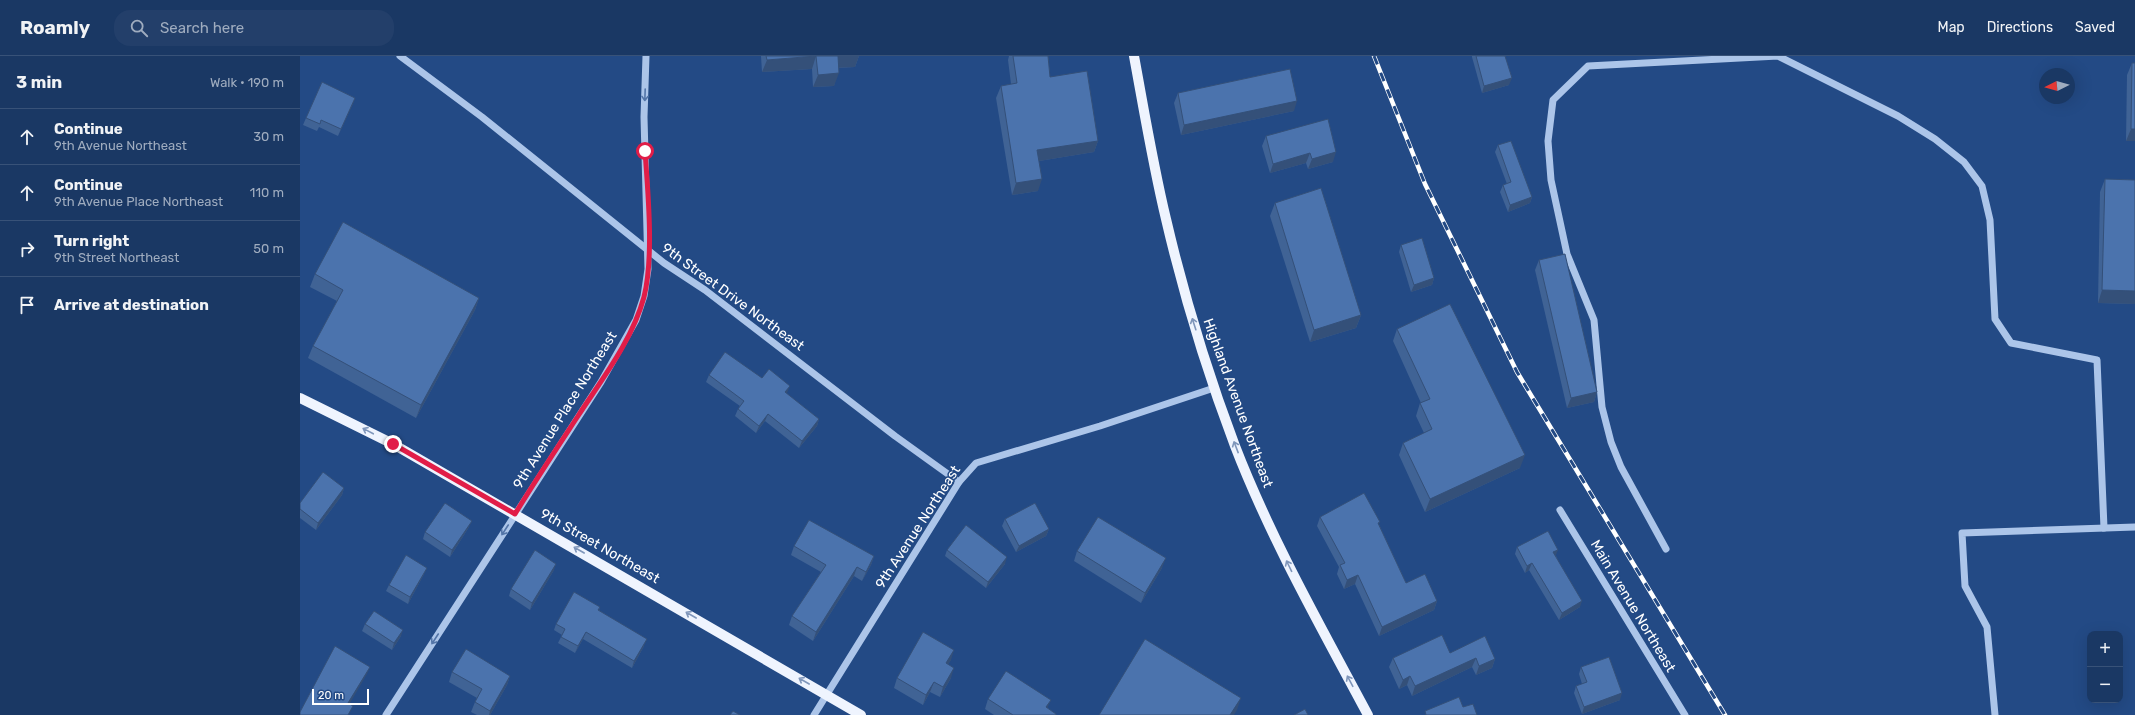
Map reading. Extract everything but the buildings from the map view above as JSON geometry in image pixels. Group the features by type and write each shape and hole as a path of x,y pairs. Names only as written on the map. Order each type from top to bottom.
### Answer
{"main road":[{"name":"Highland Avenue Northeast","path":"1134,56 1166,218 1191,316 1214,388 1252,488 1289,568 1368,715"},
{"name":"9th Street Northeast","path":"300,398 393,444 861,715"}],"street":[{"name":"9th Street Drive Northeast","path":"400,56 488,122 648,250 705,290 895,436 959,482"},
{"path":"646,56 644,117 648,250"},
{"path":"1666,549 1621,467 1611,442 1602,407 1594,320 1567,254 1551,180 1548,141 1553,100 1588,66 1778,56 1898,116 1935,139 1964,162 1982,186 1990,220 1995,319 2011,343 2097,360 2104,528"},
{"name":"9th Avenue Place Northeast","path":"386,715 601,382 636,320 644,296 648,269 648,250"},
{"name":"9th Avenue Northeast","path":"814,715 959,482 976,463 1100,426 1214,388"},
{"name":"Main Avenue Northeast","path":"1560,510 1684,715"},
{"path":"1995,715 1987,628 1965,586 1962,533 2135,528"}],"railway":[{"path":"1374,56 1425,184 1517,372 1725,715"}],"route":[{"path":"393,444 469,489 515,514 531,487 601,382 636,320 644,296 648,269 648,198 645,151"}]}
